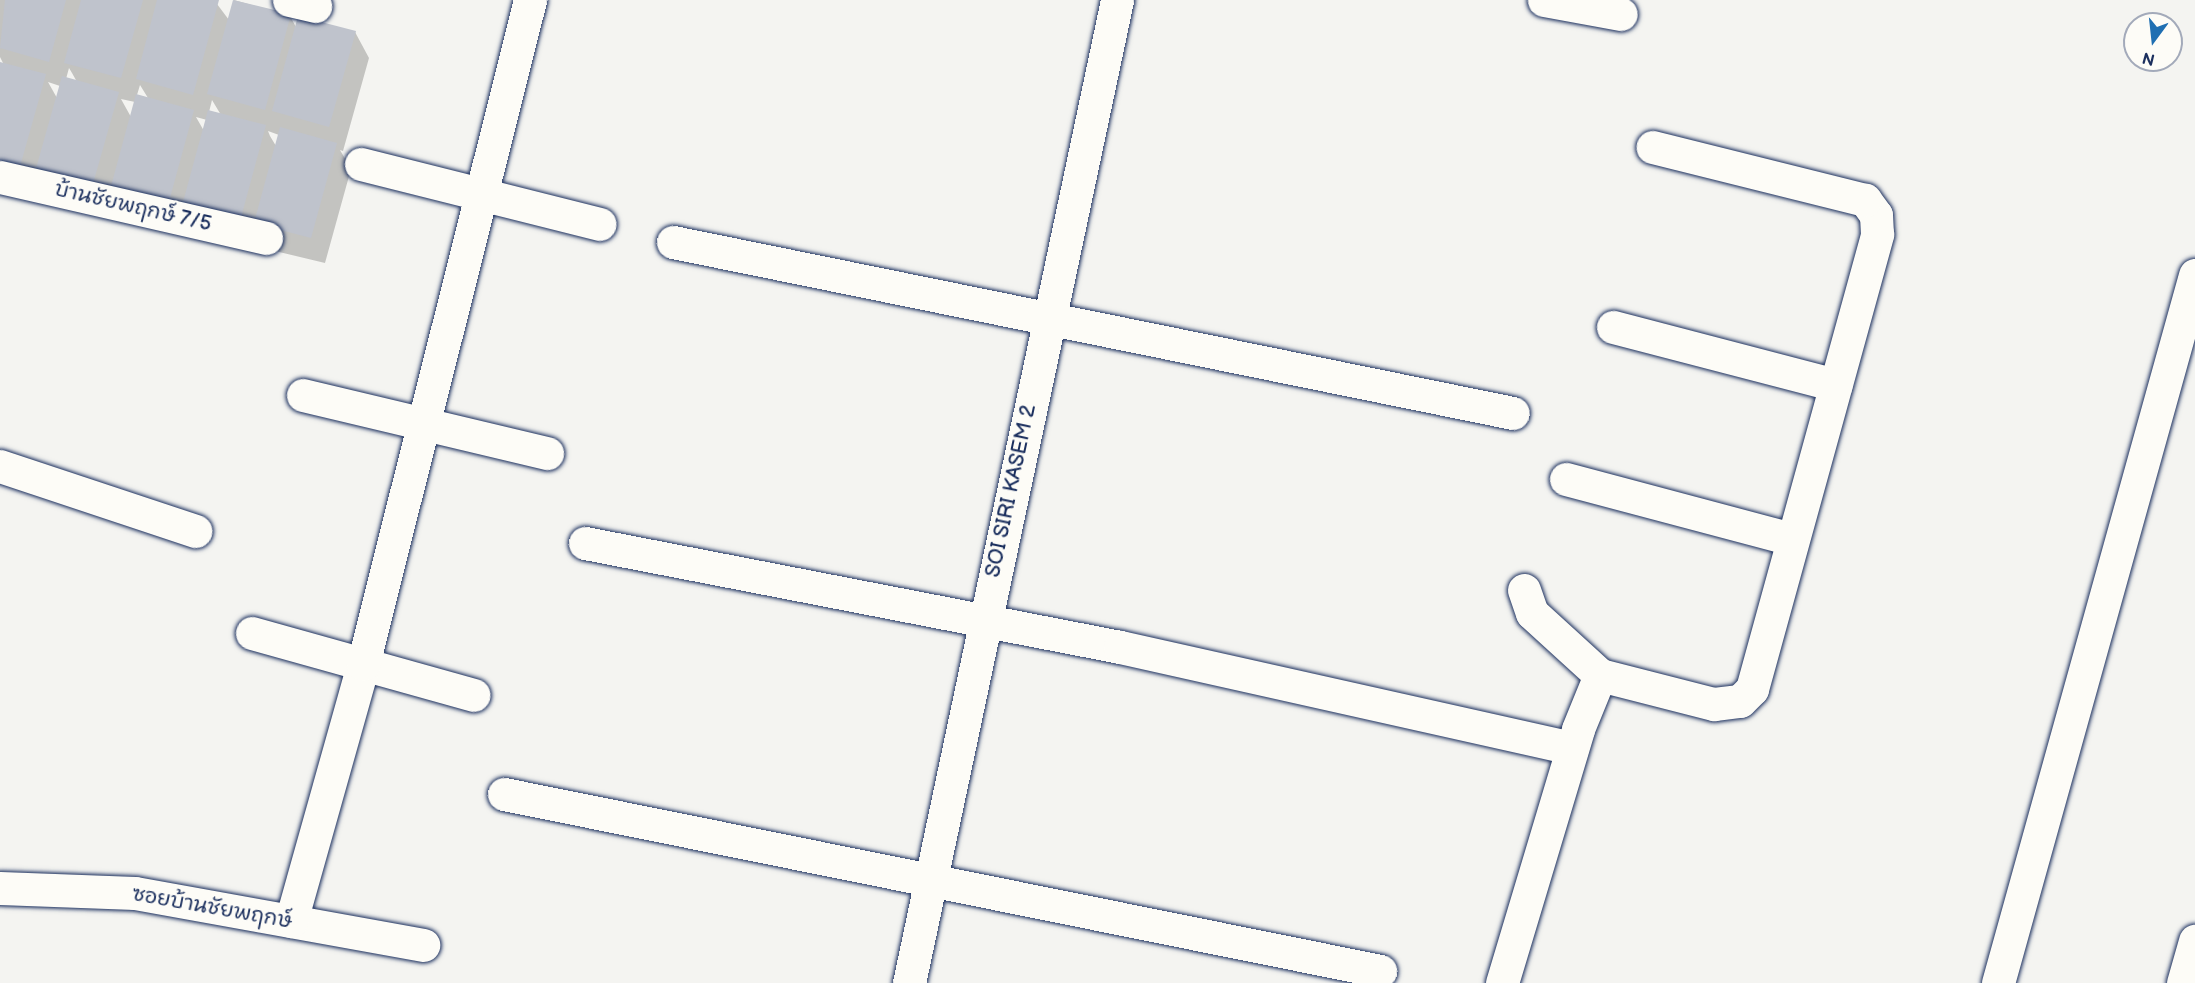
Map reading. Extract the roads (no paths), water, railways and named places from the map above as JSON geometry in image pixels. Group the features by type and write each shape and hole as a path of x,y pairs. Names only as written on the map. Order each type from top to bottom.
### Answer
{"street":[{"path":"291,921 363,664 530,0"},
{"name":"SOI SIRI KASEM 2","path":"909,983 927,881 1117,0"},
{"path":"1544,0 1621,14"},
{"path":"1524,590 1532,613 1600,675 1714,704 1740,701 1752,689 1876,234 1876,215 1865,200 1653,147"},
{"path":"361,164 600,224"},
{"name":"บ้านชัยพฤกษ์ 7/5","path":"0,177 266,238"},
{"path":"673,242 1513,412"},
{"path":"1998,983 2195,275"},
{"path":"1613,327 1836,385"},
{"path":"303,395 547,453"},
{"path":"0,465 195,531"},
{"path":"1566,479 1792,539"},
{"path":"585,543 1120,647 1572,748"},
{"path":"252,633 474,695"},
{"path":"1502,983 1572,748 1600,675"},
{"path":"504,794 1380,971"},
{"name":"ซอยบ้านชัยพฤกษ์","path":"0,888 135,893 423,945"},
{"path":"2183,983 2195,941"}]}
